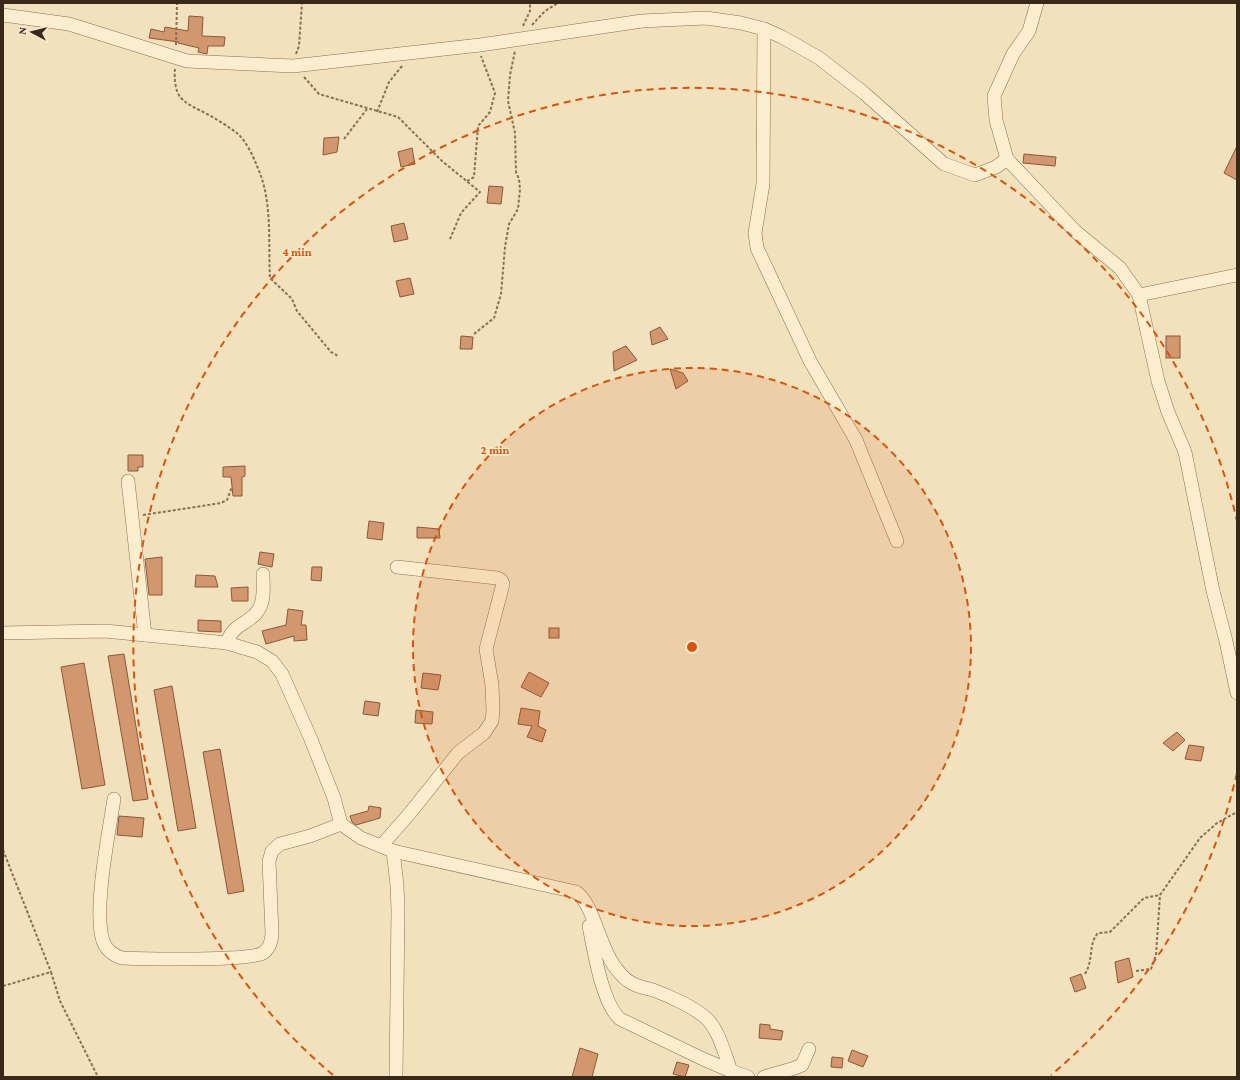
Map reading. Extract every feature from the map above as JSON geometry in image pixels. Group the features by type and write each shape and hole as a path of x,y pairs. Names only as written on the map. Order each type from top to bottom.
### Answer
{"street":[{"path":"1037,3 1029,31 1013,54 994,96 996,120 1007,159 1075,230 1120,268 1139,295 1158,381 1168,412 1185,452 1213,591 1226,640 1237,693"},
{"path":"3,15 69,24 176,58 238,64 293,66 477,46 642,21 699,18 741,22 782,36 819,58 864,94 944,164 975,175 996,167 1007,159"},
{"path":"764,29 763,184 755,233 757,248 810,361 856,440 897,541"},
{"path":"1139,295 1237,275"},
{"path":"128,481 145,635"},
{"path":"396,1077 398,910 397,885 387,848 410,813 458,753 484,733 492,721 493,699 486,649 503,584 501,580 496,578 397,567"},
{"path":"227,643 232,631 260,609 263,598 263,574"},
{"path":"3,633 69,631 145,635 227,643 257,652 272,661 282,674 310,737 334,798 342,824 361,838 387,848 569,889 580,895 586,902 600,938 614,965 628,982 694,1009 709,1021 722,1072"},
{"path":"114,799 102,891 100,928 103,942 108,951 122,958 228,958 256,956 262,953 270,944 272,934 269,861 272,851 280,844 310,836 342,824"},
{"path":"586,902 594,955 608,1003 614,1014 627,1023 722,1072 748,1077"},
{"path":"764,1077 802,1065 809,1049"}],"path":[{"path":"177,3 176,58 174,77 180,97 192,107 220,121 239,135 258,166 270,227 270,278 292,299 297,311 330,352 338,356"},
{"path":"302,3 299,46 293,66 319,94 398,117 442,161 480,192 461,213 450,239"},
{"path":"474,334 494,318 501,294 505,247 509,224 518,209 520,189 519,179 516,172 516,133 508,101 510,75 517,40 530,11 530,3"},
{"path":"531,25 545,10 558,3"},
{"path":"467,181 474,177 478,126 490,112 496,93 477,46"},
{"path":"377,112 389,82 415,52"},
{"path":"344,139 367,109"},
{"path":"132,516 221,503 227,500 232,487"},
{"path":"1136,971 1151,969 1156,955 1160,895 1200,838 1217,823 1237,812"},
{"path":"3,850 51,972 60,1001 98,1077"},
{"path":"1085,974 1090,965 1093,939 1098,933 1110,932 1144,898 1160,895"},
{"path":"3,986 51,972"}],"building":[{"path":"189,16 203,17 202,36 225,37 224,46 208,46 207,54 198,52 199,48 178,43 179,42 149,38 151,29 164,32 165,27 188,31"},
{"path":"339,137 337,152 323,155 324,138"},
{"path":"1237,146 1237,180 1224,173"},
{"path":"412,148 415,164 401,167 398,152"},
{"path":"1024,154 1056,157 1055,166 1023,163"},
{"path":"489,186 503,187 501,204 487,203"},
{"path":"404,223 408,239 394,242 391,226"},
{"path":"410,278 414,294 400,297 396,281"},
{"path":"660,327 668,339 652,345 650,332"},
{"path":"461,336 473,337 472,349 460,349"},
{"path":"1166,336 1180,336 1180,358 1166,358"},
{"path":"626,346 637,360 614,371 613,352"},
{"path":"670,369 683,373 688,381 676,389"},
{"path":"128,455 143,455 143,467 138,467 138,471 128,471"},
{"path":"245,466 245,476 242,477 242,496 233,496 231,477 223,477 223,467"},
{"path":"369,521 384,523 382,540 367,538"},
{"path":"417,527 439,529 440,538 417,538"},
{"path":"260,552 274,554 272,567 258,564"},
{"path":"162,557 162,595 149,595 145,559"},
{"path":"312,567 322,567 321,581 311,580"},
{"path":"196,575 215,576 218,587 195,587"},
{"path":"248,587 248,601 232,601 231,588"},
{"path":"288,609 303,611 301,625 306,625 307,640 294,641 294,636 266,644 262,631 286,625"},
{"path":"198,620 221,621 221,632 198,631"},
{"path":"549,628 559,628 559,638 549,638"},
{"path":"124,654 148,799 133,801 108,656"},
{"path":"84,663 105,785 82,789 61,667"},
{"path":"529,672 549,683 541,697 521,687"},
{"path":"423,673 441,675 438,690 421,688"},
{"path":"172,686 196,828 178,831 154,690"},
{"path":"365,701 380,703 378,716 363,714"},
{"path":"521,708 540,711 538,726 546,730 542,742 527,737 532,726 518,724"},
{"path":"416,710 433,712 432,724 415,723"},
{"path":"1177,732 1185,740 1173,751 1163,743"},
{"path":"1189,745 1204,747 1201,761 1185,759"},
{"path":"220,749 244,891 228,894 203,752"},
{"path":"369,806 381,808 380,818 356,825 352,822 350,816 368,811"},
{"path":"119,816 144,818 142,837 117,835"},
{"path":"1129,958 1133,977 1118,983 1115,962"},
{"path":"1081,974 1086,988 1075,992 1070,978"},
{"path":"760,1024 770,1025 770,1029 783,1031 781,1040 759,1038"},
{"path":"580,1048 598,1054 592,1077 572,1077"},
{"path":"852,1050 868,1056 863,1067 848,1061"},
{"path":"832,1057 843,1058 842,1068 831,1067"},
{"path":"677,1062 689,1065 685,1077 673,1074"}]}
